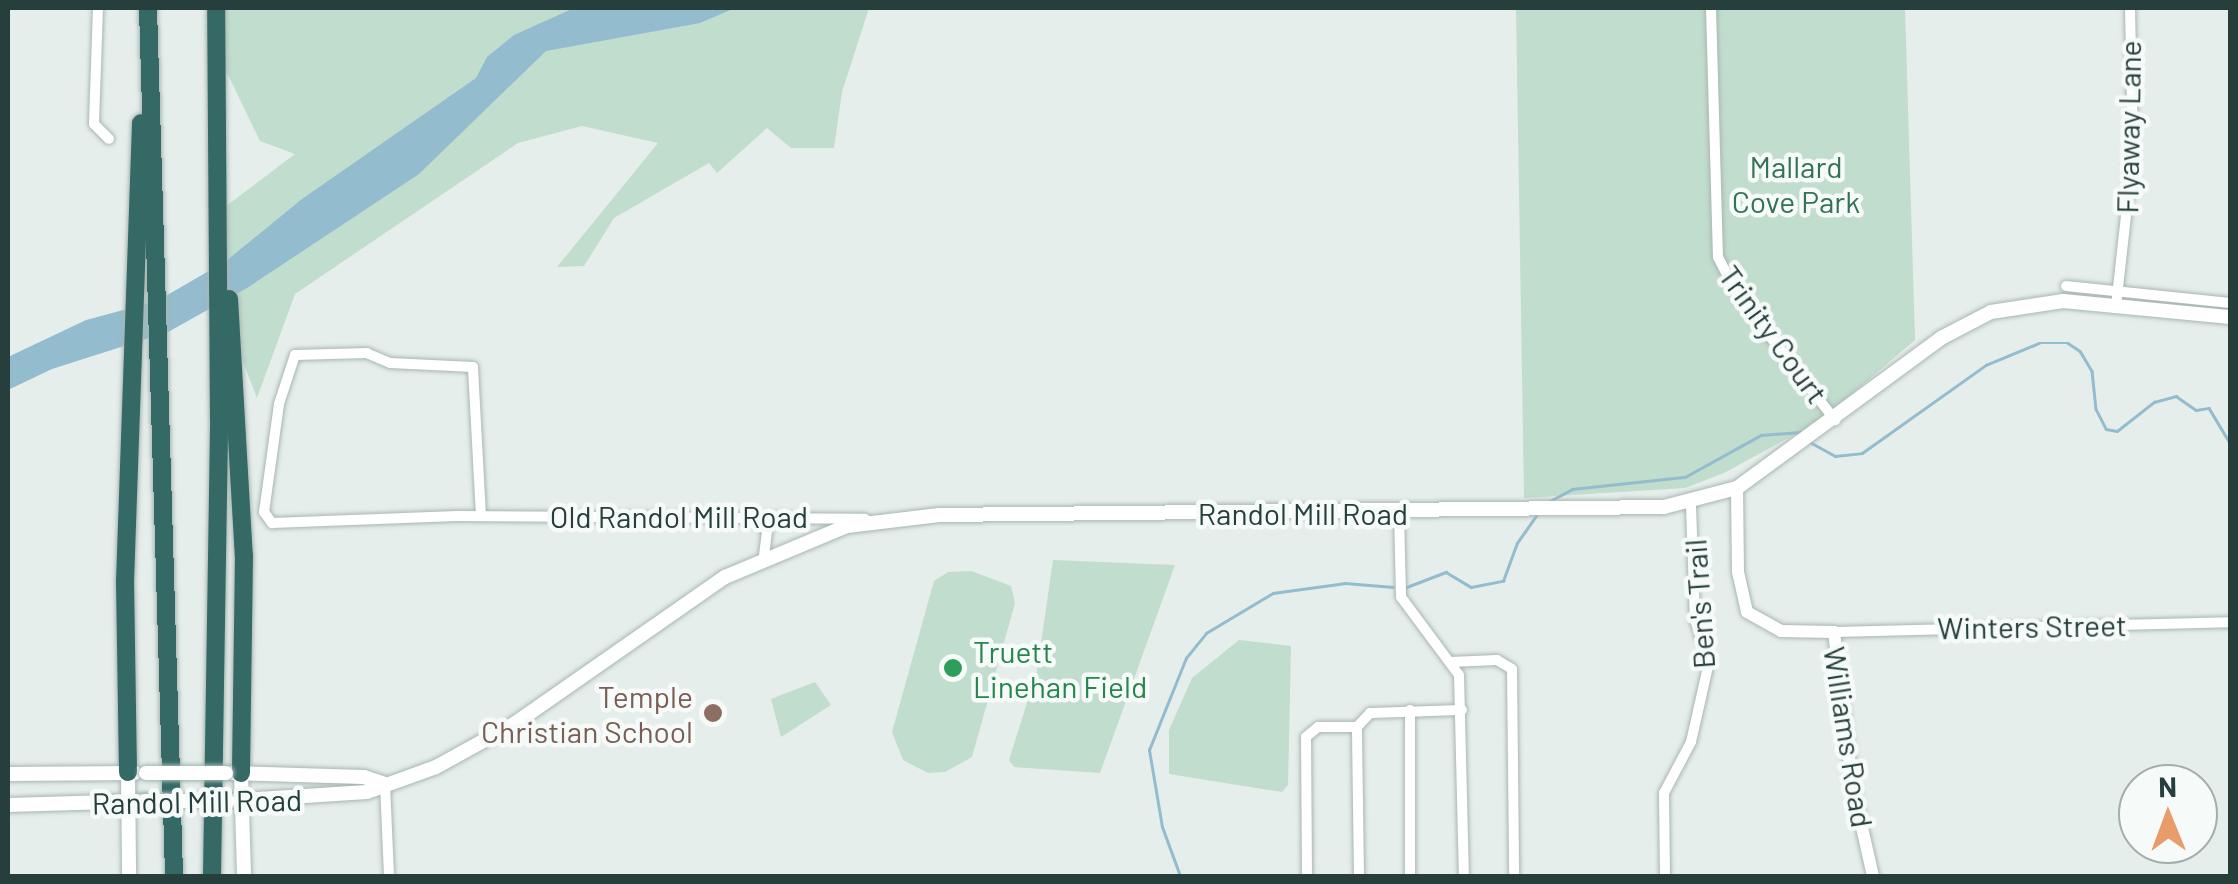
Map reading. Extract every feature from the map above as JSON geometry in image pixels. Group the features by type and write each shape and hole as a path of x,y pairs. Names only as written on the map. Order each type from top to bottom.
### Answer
{"highway":[{"path":"137,773 130,390 147,94 148,8"},
{"path":"216,8 218,189 228,377 244,556 233,773"},
{"path":"147,94 174,876"},
{"path":"212,876 228,377"}],"main road":[{"name":"Randol Mill Road","path":"8,804 335,797 385,784 487,741 764,557 876,520 1628,510 1691,503 1736,488 1799,448 1941,338 1991,312 2030,302 2117,299 2230,317"},
{"path":"129,876 128,802 137,773"},
{"name":"Randol Mill Road","path":"8,774 233,773 385,784"},
{"path":"233,773 244,876"}],"street":[{"path":"98,8 94,124 109,139"},
{"name":"Trinity Court","path":"1711,8 1718,257 1737,294 1835,420"},
{"name":"Flyaway Lane","path":"2117,299 2134,152 2130,8"},
{"name":"Randol Mill Road","path":"2066,286 2117,299 2230,302"},
{"name":"Old Randol Mill Road","path":"481,516 473,368 390,363 367,353 294,355 279,404 266,519 751,515 876,520"},
{"name":"Williams Road","path":"1736,488 1738,572 1747,612 1781,630 1834,632 1851,772 1873,876"},
{"name":"Ben's Trail","path":"1664,876 1664,793 1691,742 1709,662 1694,620 1691,503"},
{"path":"1399,513 1401,597 1459,675 1464,876"},
{"path":"751,515 767,531 764,557"},
{"name":"Winters Street","path":"1834,632 2230,622"},
{"path":"1450,662 1497,660 1512,668 1514,876"},
{"path":"1410,710 1410,876"},
{"path":"1359,876 1357,727 1370,713 1462,710"},
{"path":"1307,876 1306,737 1318,727 1357,727"},
{"path":"385,784 389,876"}],"green space":[{"path":"215,8 869,8 842,92 834,148 791,148 767,128 717,173 709,163 614,218 584,266 557,267 658,143 582,126 518,143 295,294 257,398 235,341 213,216 295,154 260,141 216,50"},
{"name":"Mallard Cove Park","path":"1516,8 1905,8 1915,340 1821,420 1724,473 1685,488 1524,498"},
{"path":"1053,560 1175,565 1100,773 1014,767 1009,760 1037,671"},
{"name":"Truett Linehan Field","path":"971,571 1011,586 1015,603 972,757 945,772 928,773 903,760 892,732 934,581 948,572"},
{"path":"1239,640 1291,646 1288,785 1282,792 1169,774 1169,730 1192,678"},
{"path":"815,682 831,705 781,737 771,699"}],"water":[{"path":"574,8 735,8 700,23 546,51 419,174 247,288 168,332 52,369 8,390 8,357 86,320 157,301 226,261 302,199 476,78 487,57 514,35"}],"waterway":[{"path":"1810,442 1835,456 1862,453 1986,365 2039,343 2068,343 2080,351 2092,371 2096,409 2106,429 2117,431 2154,402 2176,396 2196,410 2209,408 2230,443"},
{"path":"1548,502 1572,489 1685,477 1761,435 1801,432"},
{"path":"1404,588 1446,572 1471,587 1503,581 1517,543 1536,516"},
{"path":"1180,876 1162,827 1149,750 1186,658 1206,633 1273,593 1345,583 1393,587"}],"place":[{"name":"Truett Linehan Field","path":"953,668"},
{"name":"Temple Christian School","path":"713,713"}]}
